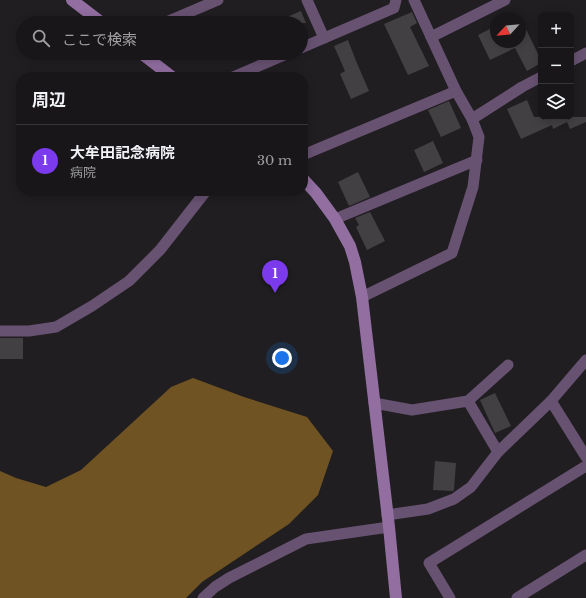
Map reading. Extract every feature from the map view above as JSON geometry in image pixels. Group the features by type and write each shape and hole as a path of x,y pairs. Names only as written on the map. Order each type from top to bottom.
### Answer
{"street":[{"path":"72,0 93,16"},
{"path":"180,16 218,0"},
{"path":"307,0 324,38"},
{"path":"308,45 394,8 396,0"},
{"path":"362,297 452,253 473,187 479,137 472,119 456,91 414,0"},
{"path":"431,37 505,0"},
{"path":"574,59 586,53"},
{"path":"149,60 165,72"},
{"path":"245,72 273,60"},
{"path":"472,119 538,79"},
{"path":"308,153 456,91"},
{"path":"335,219 477,160"},
{"path":"308,184 335,219 350,246 355,262 362,297 396,598"},
{"path":"0,331 29,331 56,327 130,281 160,250 202,196"},
{"path":"203,598 215,587 229,578 306,539 388,521 428,509 454,499 471,487 498,452 551,401 586,360"},
{"path":"374,403 412,410 468,401 508,365"},
{"path":"468,401 498,452"},
{"path":"551,401 586,457"},
{"path":"450,598 429,563 586,466"},
{"path":"517,598 586,555"}],"shaded area":[{"path":"193,378 244,397 307,417 333,451 318,495 289,524 202,582 186,598 0,598 0,471 16,478 46,487 81,470 171,387"}],"building":[{"path":"301,11 303,16 289,16"},
{"path":"412,12 417,23 410,27 429,66 408,75 384,24"},
{"path":"490,29 490,48 515,48 490,60 478,35"},
{"path":"526,29 538,54 538,65 527,71 515,48 526,48"},
{"path":"348,40 369,91 351,99 340,74 345,71 334,46"},
{"path":"527,100 534,117 538,117 538,120 574,120 574,117 586,117 586,122 570,129 567,122 553,129 552,125 521,139 507,109"},
{"path":"449,101 461,128 441,137 428,110"},
{"path":"433,141 443,163 424,172 414,150"},
{"path":"358,172 370,197 349,206 338,182"},
{"path":"370,212 385,241 367,250 356,227 359,225 355,218"},
{"path":"0,338 23,338 23,359 0,359"},
{"path":"495,393 511,426 495,433 480,400"},
{"path":"435,461 456,463 453,491 433,490"}],"place":[{"name":"大牟田記念病院","path":"275,293"}]}
